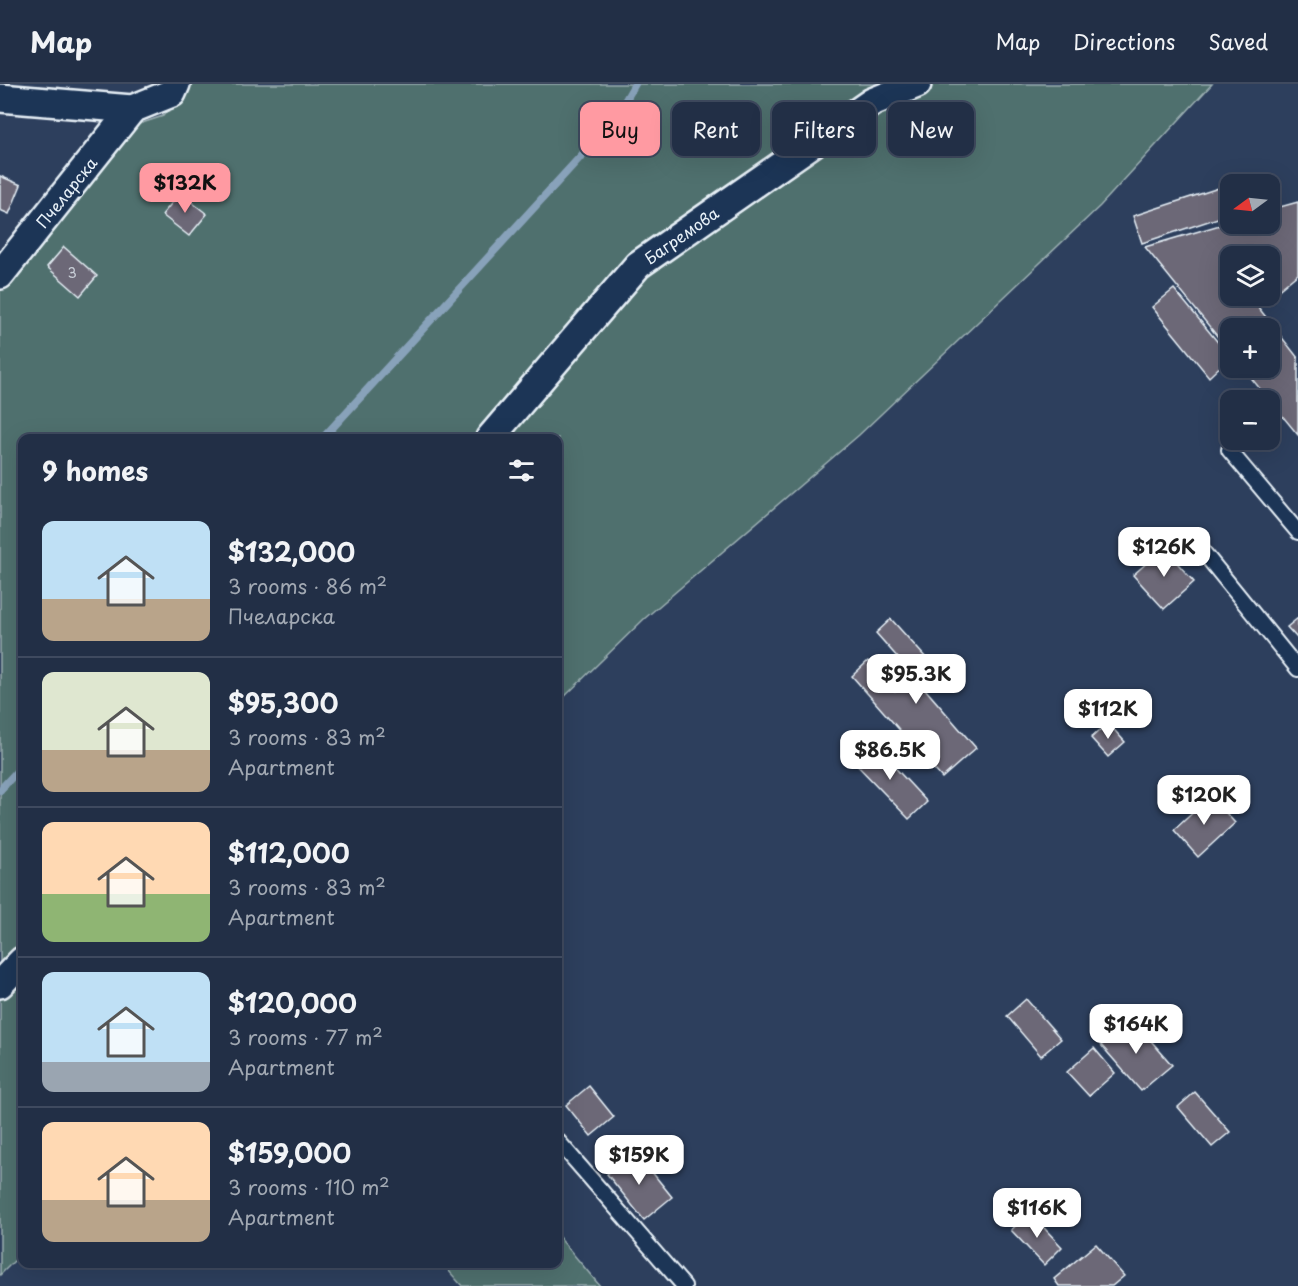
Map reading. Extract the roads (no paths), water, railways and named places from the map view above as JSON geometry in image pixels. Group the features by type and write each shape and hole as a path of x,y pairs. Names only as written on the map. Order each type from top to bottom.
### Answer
{"street":[{"path":"0,98 132,109 172,93 176,84"},
{"name":"Багремова","path":"493,434 638,265 872,102 916,84"},
{"name":"Пчеларска","path":"0,274 132,109"},
{"path":"0,984 18,965"}],"lane":[{"path":"1229,450 1298,532"},
{"path":"1200,548 1298,669"},
{"path":"562,1146 684,1286"}],"waterway":[{"path":"327,434 614,120 635,84"},
{"path":"0,790 18,770"}]}
